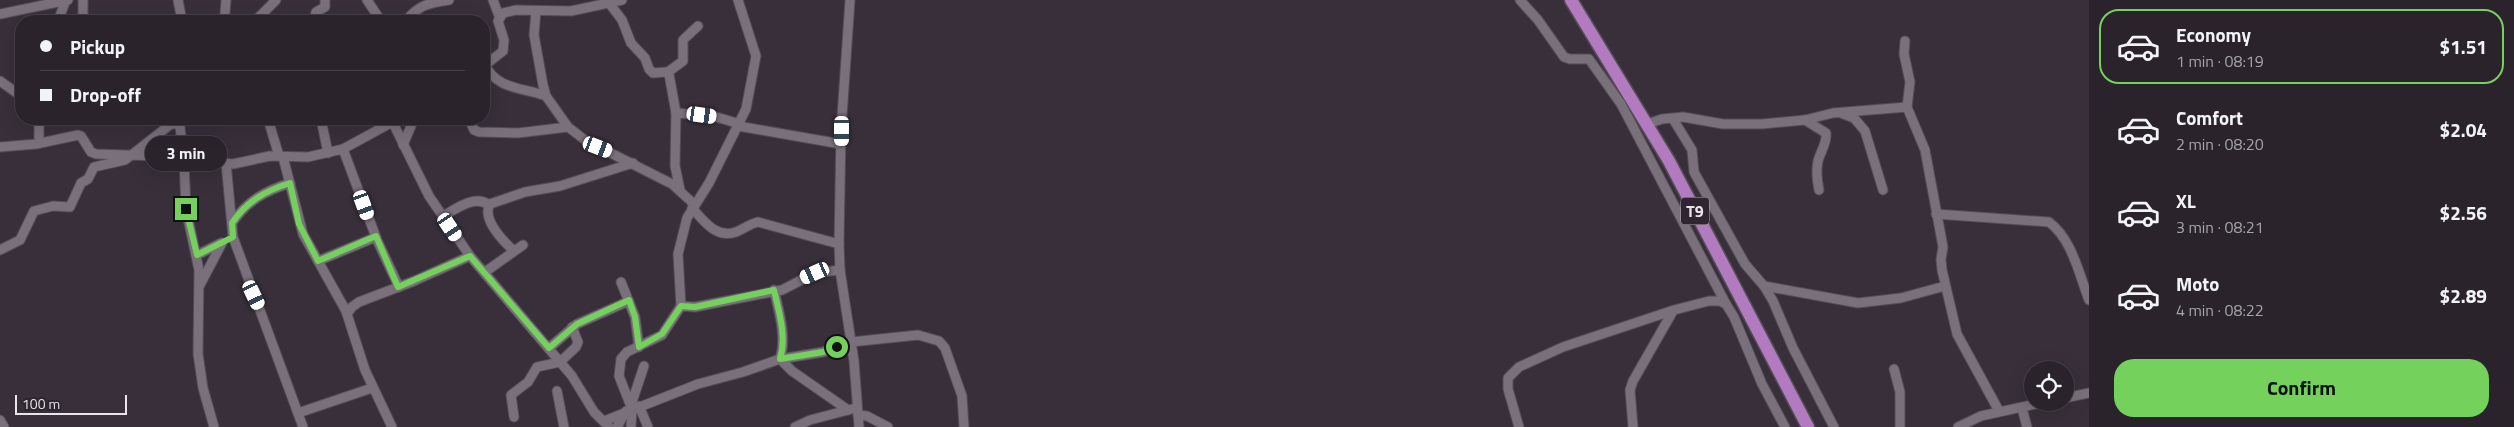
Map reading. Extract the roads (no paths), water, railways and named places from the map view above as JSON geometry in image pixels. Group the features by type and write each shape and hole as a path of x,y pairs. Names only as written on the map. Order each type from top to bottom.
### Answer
{"highway":[{"name":"T9","path":"1571,0 1678,178 1808,427"}],"street":[{"path":"0,14 67,0"},
{"path":"61,15 67,0"},
{"path":"83,0 83,15"},
{"path":"178,0 181,15"},
{"path":"226,0 226,14"},
{"path":"261,15 276,0"},
{"path":"315,15 316,12 325,7 325,0"},
{"path":"367,0 377,15"},
{"path":"415,4 449,0"},
{"path":"490,61 503,51 504,40 498,29 499,16 493,0"},
{"path":"648,427 632,408 620,380 619,368 624,355 662,334 681,306 678,254 687,218 709,183 746,109 756,60 738,0"},
{"path":"850,0 842,144 839,244 840,270 851,342 854,411 859,427"},
{"path":"1520,0 1538,20 1564,57 1589,60 1598,69 1621,104 1726,304 1748,348 1762,384 1786,427"},
{"path":"499,16 508,11 571,11 616,1 631,43 645,58 650,72 668,72 683,61 683,40 698,26"},
{"path":"536,12 534,35 546,96 568,127 585,140 634,163 680,190 711,228 722,234 736,232 758,222 839,244"},
{"path":"1905,41 1904,54 1910,82 1907,107 1925,150 1943,247 1941,259 1957,334 1999,411"},
{"path":"668,72 676,113 675,166 680,190"},
{"path":"490,76 501,84 546,96"},
{"path":"0,81 15,92"},
{"path":"1647,124 1683,117 1735,125 1805,120 1839,112 1907,107"},
{"path":"1839,112 1854,118 1865,131 1883,190"},
{"path":"676,113 713,116 739,125 842,144"},
{"path":"1673,118 1692,150 1695,158 1692,167 1745,264 1764,286 1780,315 1793,348 1834,427"},
{"path":"1805,120 1826,133 1826,142 1818,166 1819,190"},
{"path":"39,125 39,143"},
{"path":"0,250 20,240 34,211 53,206 70,207 81,183 88,179 94,167 120,162 132,156 170,125"},
{"path":"180,125 184,160 186,209 197,255 199,288 198,354 203,388 214,427"},
{"path":"270,125 290,183 299,224 348,314 372,388 392,427"},
{"path":"322,125 328,153"},
{"path":"0,147 39,143 78,135 81,136 91,152 241,163 281,156 308,157 328,153 343,148 388,125"},
{"path":"397,125 416,174 470,256 572,376 594,412 606,424 632,408 698,384 743,372 780,359 823,352 851,342 914,335 938,341 945,348 962,396 964,427"},
{"path":"404,145 412,125"},
{"path":"472,125 474,130 479,132 518,132 568,127"},
{"path":"343,148 376,236 398,287"},
{"path":"226,163 233,237 303,427"},
{"path":"489,205 525,192 560,186 634,163"},
{"path":"232,223 254,198 290,183"},
{"path":"443,216 474,201 483,201 489,205"},
{"path":"489,205 488,210 495,233 514,251"},
{"path":"1936,214 2049,222 2057,228 2067,243 2089,300"},
{"path":"318,261 376,236"},
{"path":"197,255 233,237"},
{"path":"199,288 222,243"},
{"path":"485,272 523,245"},
{"path":"348,314 352,307 359,302 470,256"},
{"path":"681,306 695,307 790,287 815,273 840,270"},
{"path":"621,282 635,317 639,347"},
{"path":"1764,286 1858,302 1901,298 1946,286"},
{"path":"774,290 782,332 783,348 780,359"},
{"path":"549,348 572,328 629,300"},
{"path":"1519,427 1508,389 1508,378 1514,371 1563,346 1673,311 1709,301 1720,301 1726,304"},
{"path":"1634,427 1630,390 1633,381 1673,311"},
{"path":"514,417 511,395 528,382 537,367 560,362 577,344 572,328"},
{"path":"780,359 792,371 854,411 877,424 888,427"},
{"path":"631,427 632,408 644,366"},
{"path":"1894,370 1900,392 1900,427"},
{"path":"298,413 372,388"},
{"path":"557,391 564,427"},
{"path":"2074,396 2089,393"},
{"path":"617,427 632,408"},
{"path":"1958,427 1981,416 2022,408 2027,427"},
{"path":"795,427 810,420 854,411"},
{"path":"0,420 4,427"}]}
